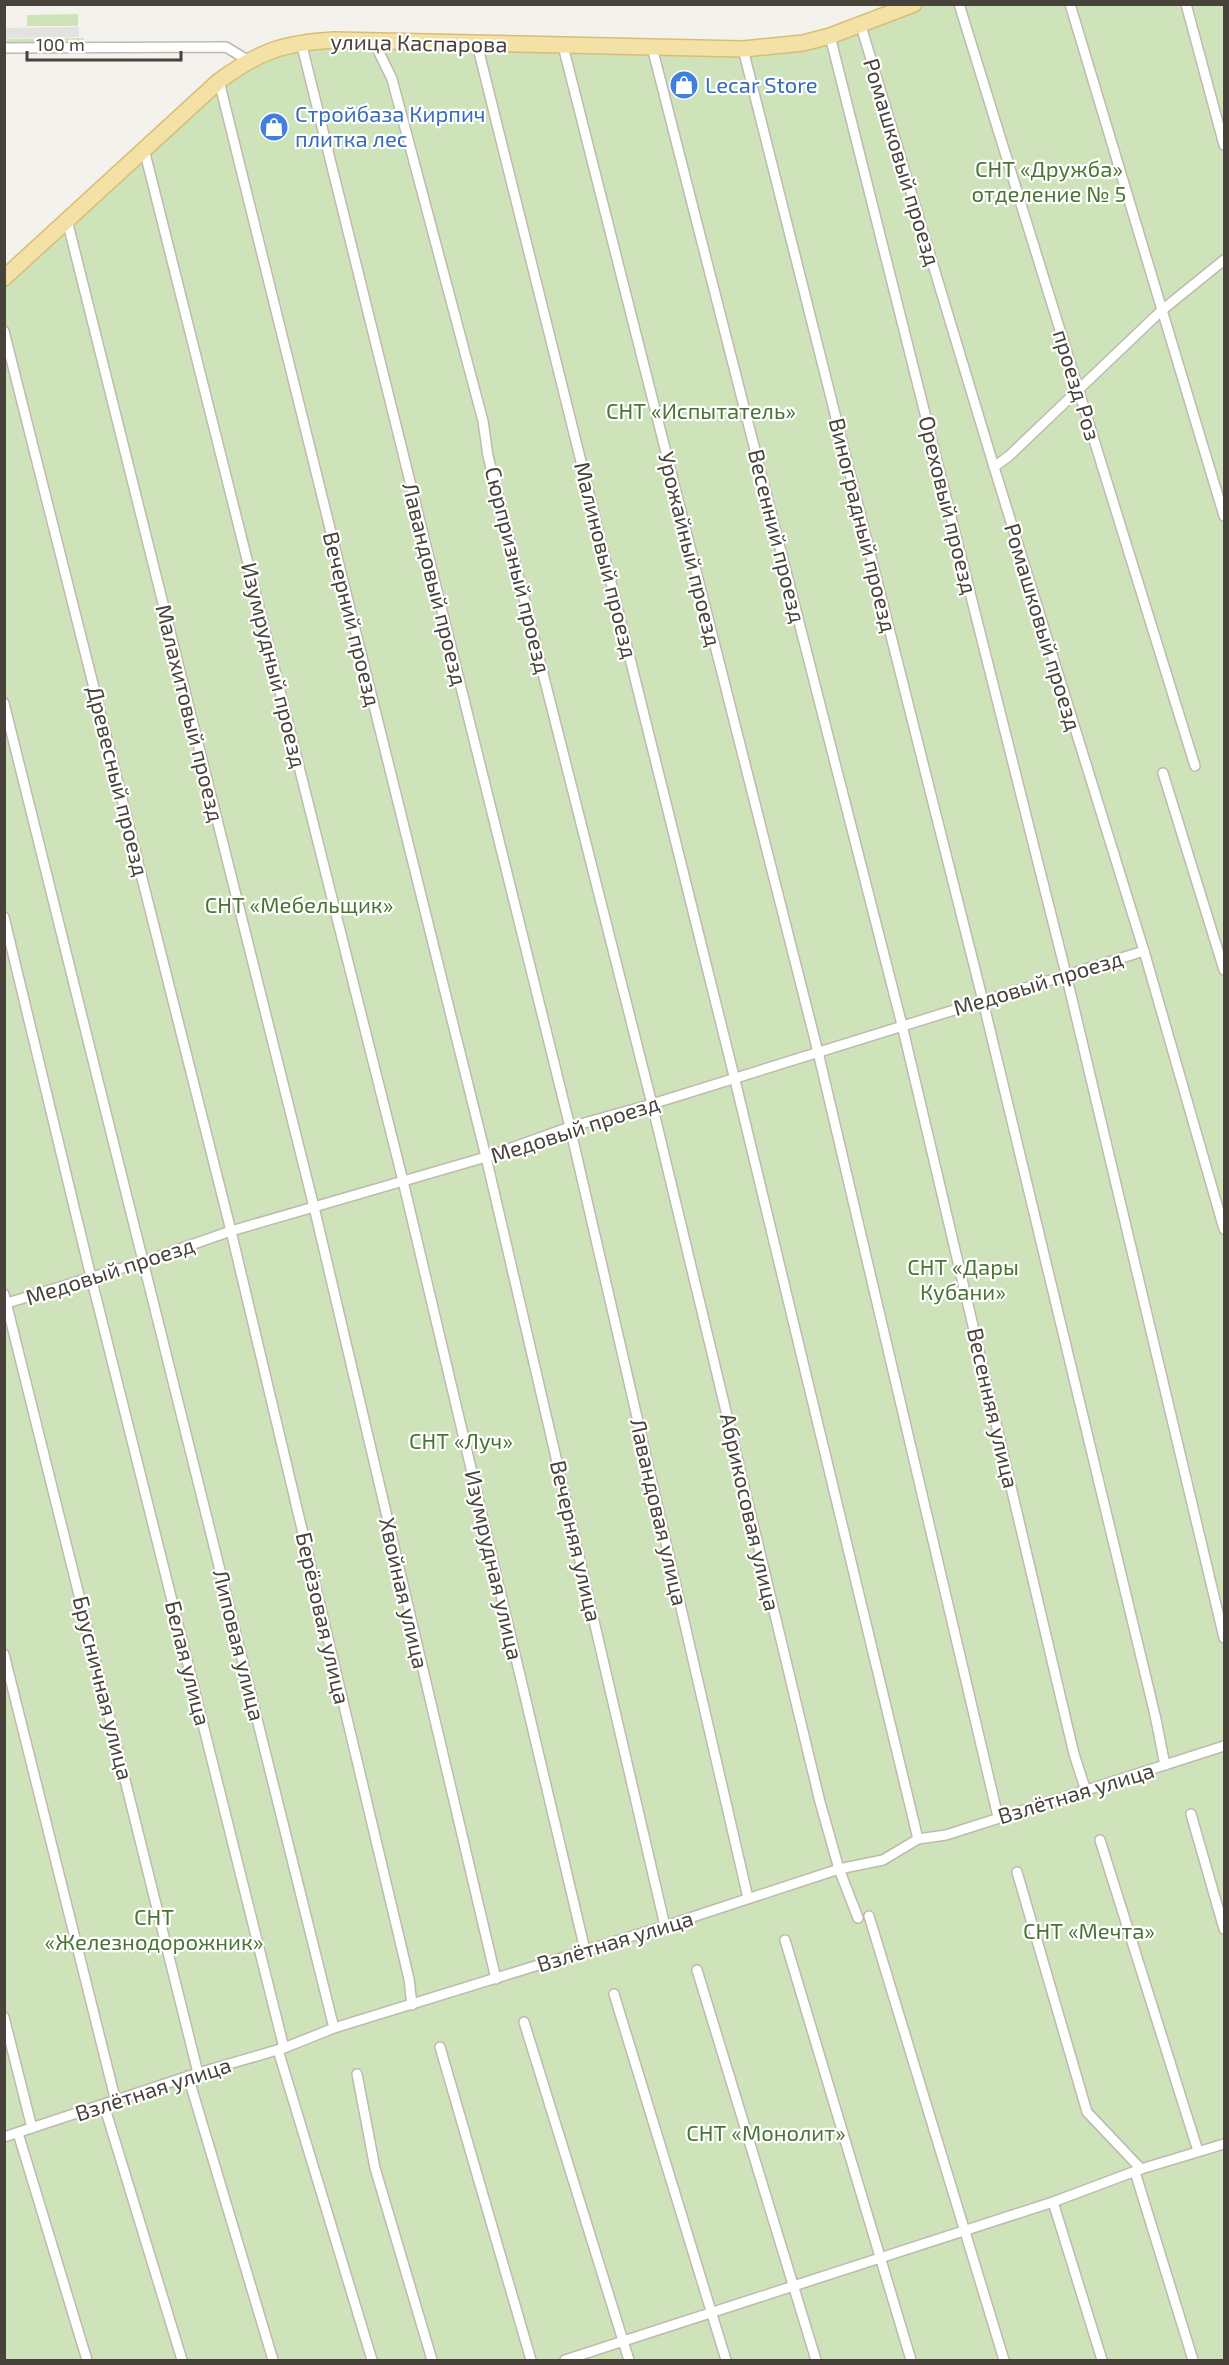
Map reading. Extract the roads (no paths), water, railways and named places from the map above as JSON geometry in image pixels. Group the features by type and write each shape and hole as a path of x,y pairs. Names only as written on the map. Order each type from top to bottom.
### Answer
{"main road":[{"name":"улица Каспарова","path":"4,278 219,81 249,61 285,45 301,42 373,40 743,50 803,43 830,36 914,4"}],"street":[{"name":"проезд Роз","path":"959,4 1195,766"},
{"path":"1070,4 1224,516"},
{"path":"1186,4 1224,145"},
{"name":"Ромашковый проезд","path":"861,26 994,467 1144,951 1224,1229"},
{"name":"Ореховый проезд","path":"830,36 1066,974 1224,1638"},
{"name":"Сюрпризный проезд","path":"373,40 392,80 483,421 488,456 652,1104"},
{"name":"Лавандовый проезд","path":"301,42 570,1127"},
{"name":"Малиновый проезд","path":"477,44 734,1076 918,1839"},
{"name":"Урожайный проезд","path":"563,46 818,1052 998,1817"},
{"path":"4,48 226,47 249,61"},
{"name":"Весенний проезд","path":"652,47 902,1025"},
{"name":"Виноградный проезд","path":"743,50 983,1001 1165,1765"},
{"name":"Вечерний проезд","path":"219,81 486,1157"},
{"name":"Изумрудный проезд","path":"144,149 404,1181"},
{"name":"Малахитовый проезд","path":"67,220 314,1207"},
{"path":"994,467 1010,456 1161,311 1224,260"},
{"name":"Древесный проезд","path":"4,331 231,1231"},
{"name":"Липовая улица","path":"4,703 145,1261 334,2028"},
{"path":"1163,773 1224,970"},
{"name":"Белая улица","path":"4,917 281,2049 372,2361"},
{"name":"Медовый проезд","path":"5,1300 145,1261 231,1231 486,1157 570,1127 652,1104 734,1076 1144,951"},
{"name":"Весенняя улица","path":"902,1025 1074,1754 1086,1791"},
{"name":"Абрикосовая улица","path":"652,1104 819,1802 839,1869 858,1918"},
{"name":"Лавандовая улица","path":"570,1127 748,1898"},
{"name":"Вечерняя улица","path":"486,1157 665,1926"},
{"name":"Изумрудная улица","path":"404,1181 585,1950"},
{"name":"Хвойная улица","path":"314,1207 496,1979"},
{"name":"Берёзовая улица","path":"231,1231 409,1979 412,2005"},
{"name":"Брусничная улица","path":"5,1300 198,2073"},
{"path":"4,1654 116,2102"},
{"name":"Взлётная улица","path":"4,2137 116,2102 188,2076 281,2049 334,2028 665,1926 839,1869 883,1860 918,1839 946,1835 1224,1746"},
{"path":"1191,1814 1224,1929"},
{"path":"1100,1840 1198,2151"},
{"path":"1017,1872 1087,2112 1138,2170 1193,2361"},
{"path":"868,1916 1004,2361"},
{"path":"785,1940 911,2361"},
{"path":"697,1971 791,2286 816,2361"},
{"path":"614,1994 726,2361"},
{"path":"4,2017 32,2128"},
{"path":"524,2022 629,2361"},
{"path":"440,2047 531,2361"},
{"path":"357,2074 375,2168 432,2361"},
{"path":"188,2076 273,2361"},
{"path":"104,2105 182,2361"},
{"path":"18,2133 87,2361"},
{"path":"565,2361 791,2286 964,2232 1138,2170 1224,2144"},
{"path":"1053,2202 1102,2361"}],"place":[{"name":"Lecar Store","path":"684,85"},
{"name":"Стройбаза Кирпич плитка лес","path":"274,127"}],"park label":[{"name":"СНТ «Дружба» отделение № 5","path":"1049,182"},
{"name":"СНТ «Испытатель»","path":"701,411"},
{"name":"СНТ «Мебельщик»","path":"299,905"},
{"name":"СНТ «Дары Кубани»","path":"963,1280"},
{"name":"СНТ «Луч»","path":"461,1441"},
{"name":"СНТ «Железнодорожник»","path":"154,1930"},
{"name":"СНТ «Мечта»","path":"1089,1931"},
{"name":"СНТ «Монолит»","path":"766,2133"}]}
